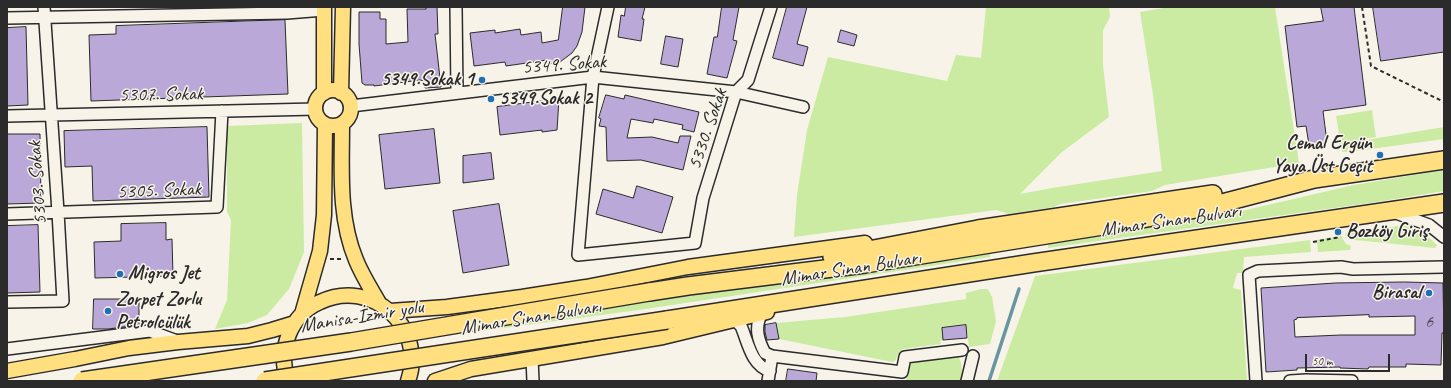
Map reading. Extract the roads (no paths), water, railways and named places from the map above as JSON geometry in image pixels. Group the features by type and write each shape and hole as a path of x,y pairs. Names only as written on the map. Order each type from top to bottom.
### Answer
{"highway":[{"name":"Mimar Sinan Bulvarı","path":"649,292 865,264 1115,224 1207,207 1314,180 1444,160"},
{"path":"688,286 978,229 1314,180"},
{"name":"Mimar Sinan Bulvarı","path":"264,381 1033,263 1444,203"},
{"name":"Manisa-İzmir yolu","path":"82,381 351,342 649,292"}],"main road":[{"path":"341,93 343,7"},
{"path":"324,9 324,93"},
{"path":"336,91 341,93 349,100 351,106 349,116 342,124 330,126 325,124 320,120 316,109 316,103 319,97 324,93 336,91"},
{"path":"299,318 320,251 324,215 325,124"},
{"path":"342,124 341,184 347,236 355,260 364,277 385,307"},
{"path":"385,307 447,307 586,287 688,267 978,229"},
{"path":"435,381 471,369 663,337 873,288"},
{"path":"288,381 284,362 285,344 292,328 299,318 313,305 326,299 353,295 367,298 385,307 395,315 406,332 412,352 411,372 408,381"},
{"path":"7,371 75,360 129,348 248,336 299,318"}],"street":[{"path":"456,7 457,93"},
{"path":"593,77 608,7"},
{"name":"5330. Sokak","path":"593,77 578,255 695,243 704,198 736,92 748,80 771,7"},
{"path":"7,18 44,13 324,9"},
{"name":"5303. Sokak","path":"7,302 63,301 52,116 44,13"},
{"name":"5349. Sokak","path":"351,106 593,77 736,92 803,107"},
{"name":"5307. Sokak","path":"7,116 316,109"},
{"name":"5305. Sokak","path":"7,214 217,207 222,111"},
{"path":"1391,211 1429,225 1444,237"},
{"path":"1256,381 1249,275 1258,271 1334,267 1353,269 1443,268"},
{"path":"762,313 759,319 757,332 760,344 766,353 772,356 902,372 906,357 962,350"},
{"path":"733,320 741,326 753,358 769,376"},
{"path":"7,349 150,331 178,342"},
{"path":"769,376 772,356"},
{"path":"968,381 973,356"},
{"path":"532,358 533,381"},
{"path":"1290,381 1352,381"}],"waterway":[{"path":"989,381 1019,289"}],"place":[{"name":"5349.Sokak 1","path":"482,80"},
{"name":"5349.Sokak 2","path":"491,99"},
{"name":"Cemal Ergün Yaya Üst Geçit","path":"1380,155"},
{"name":"Bozköy Giriş","path":"1338,232"},
{"name":"Migros Jet","path":"120,274"},
{"name":"Birasal","path":"1429,293"},
{"name":"Zorpet Zorlu Petrolcülük","path":"108,311"}]}
